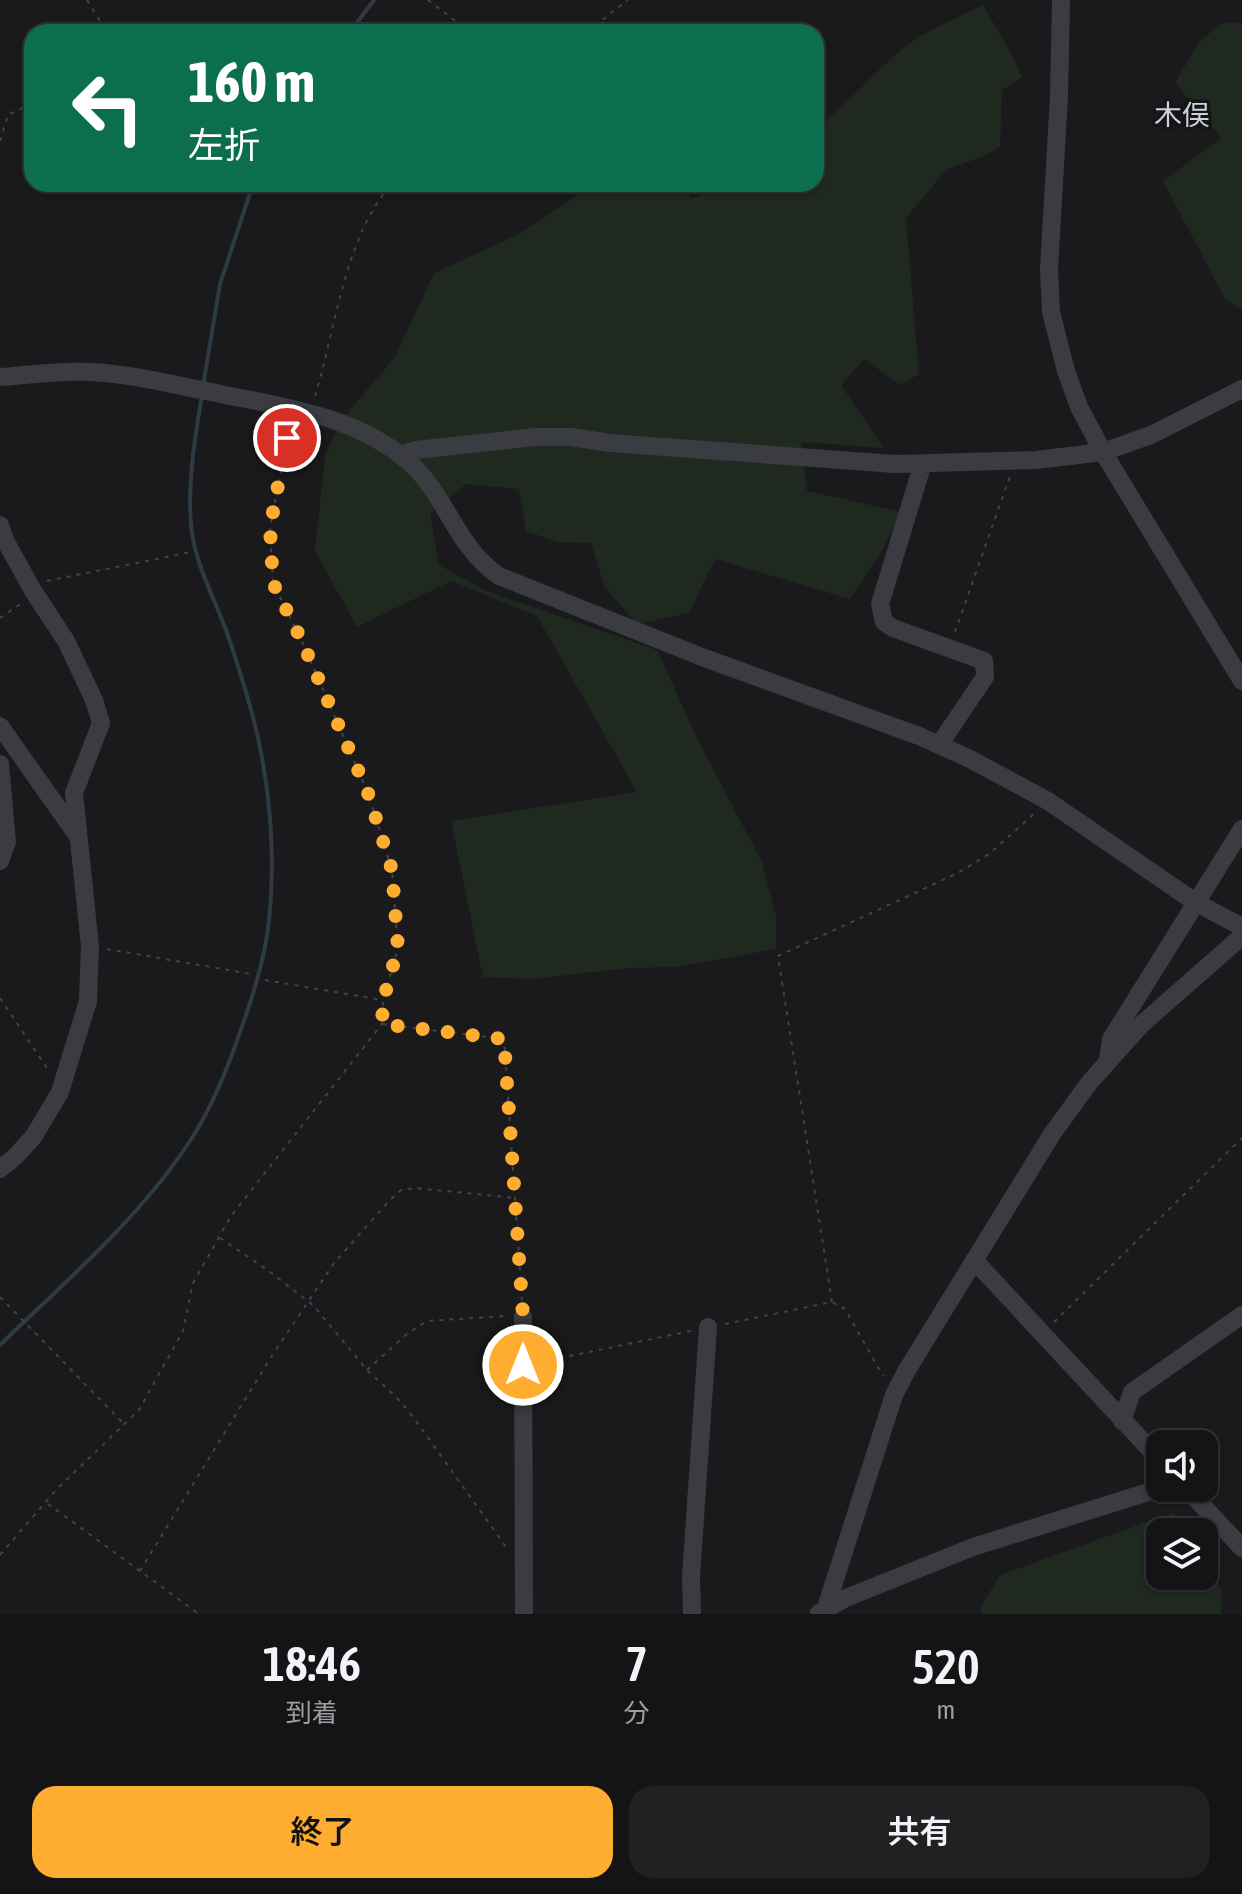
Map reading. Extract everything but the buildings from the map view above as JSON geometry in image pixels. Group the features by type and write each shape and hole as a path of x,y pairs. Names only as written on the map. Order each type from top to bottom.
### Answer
{"street":[{"path":"1061,0 1049,269 1051,312 1066,371 1079,407 1103,452 1239,669"},
{"path":"0,377 87,372 126,374 300,410 350,425 414,466 434,492 463,542 484,566 499,576 702,657 939,745 1048,801 1195,902 1242,927"},
{"path":"401,455 416,450 535,437 571,437 794,458 923,463 1016,460 1103,452 1151,435 1242,389"},
{"path":"923,463 880,604 884,622 984,661 985,677 939,745"},
{"path":"0,525 33,592 66,641 94,700 101,723 74,793 90,946 88,1001 61,1089 34,1136 0,1169"},
{"path":"0,726 78,838"},
{"path":"0,764 7,842 0,861"},
{"path":"1108,1060 1111,1039 1242,829"},
{"path":"821,1613 894,1395 1052,1134 1108,1060 1141,1025 1242,936"},
{"path":"974,1260 1146,1446"},
{"path":"1122,1421 1132,1392 1242,1315"},
{"path":"523,1317 524,1614"},
{"path":"692,1614 692,1562 708,1327"},
{"path":"821,1613 846,1598 973,1547 1146,1493"},
{"path":"1199,1502 1242,1548"}],"path":[{"path":"87,0 102,24"},
{"path":"428,0 460,24"},
{"path":"597,24 628,0"},
{"path":"0,141 8,115 24,107"},
{"path":"0,1555 56,1490 139,1410 183,1331 193,1283 231,1216 382,1024 383,1001 398,948 392,870 368,793 301,639 273,583 270,528 300,410 313,403 342,286 366,225 385,192"},
{"path":"950,648 1016,460"},
{"path":"0,618 45,581 191,552"},
{"path":"832,1302 778,956 958,873 989,854 1048,801"},
{"path":"90,946 251,974"},
{"path":"265,980 383,1001"},
{"path":"0,998 61,1089"},
{"path":"367,1370 427,1321 523,1317 504,1039 382,1024"},
{"path":"1042,1334 1242,1138"},
{"path":"140,1571 240,1406 334,1263 401,1190 415,1188 516,1198"},
{"path":"219,1237 309,1301 367,1370 400,1401 524,1572"},
{"path":"0,1297 125,1425"},
{"path":"523,1365 832,1302 845,1309 894,1395"},
{"path":"47,1503 199,1614"}],"green space":[{"path":"983,5 1022,77 1002,90 1000,147 947,169 906,218 919,374 900,385 864,359 841,385 884,448 801,442 807,491 902,512 882,551 850,599 715,559 689,613 637,624 604,586 591,543 558,542 526,531 519,489 466,484 430,514 439,565 486,591 657,650 698,740 762,862 776,917 776,949 675,967 629,968 532,979 483,977 451,821 637,792 537,616 451,581 357,627 315,551 325,456 342,419 395,357 434,273 517,235 583,192 689,192 690,199 710,192 824,192 824,121 909,44"},
{"path":"1221,23 1242,23 1242,310 1225,299 1163,181 1221,138 1175,83 1198,43"},
{"path":"1172,1513 1178,1518 1158,1518"},
{"path":"1146,1522 1146,1590 1218,1590 1218,1584 1222,1593 1221,1614 982,1614 980,1608 1000,1575"}],"waterway":[{"path":"356,24 374,0"},
{"path":"203,386 220,284 250,192"},
{"path":"0,1345 122,1226 186,1147 207,1112 224,1074 240,1034 264,954 272,870 264,767 240,673 194,546 190,516 194,446 202,395"}],"district":[{"name":"木俣","path":"1182,115"}],"route":[{"path":"287,438 270,528 273,583 301,639 368,793 392,870 398,948 383,1001 382,1024 504,1039 523,1316 523,1365"}]}
